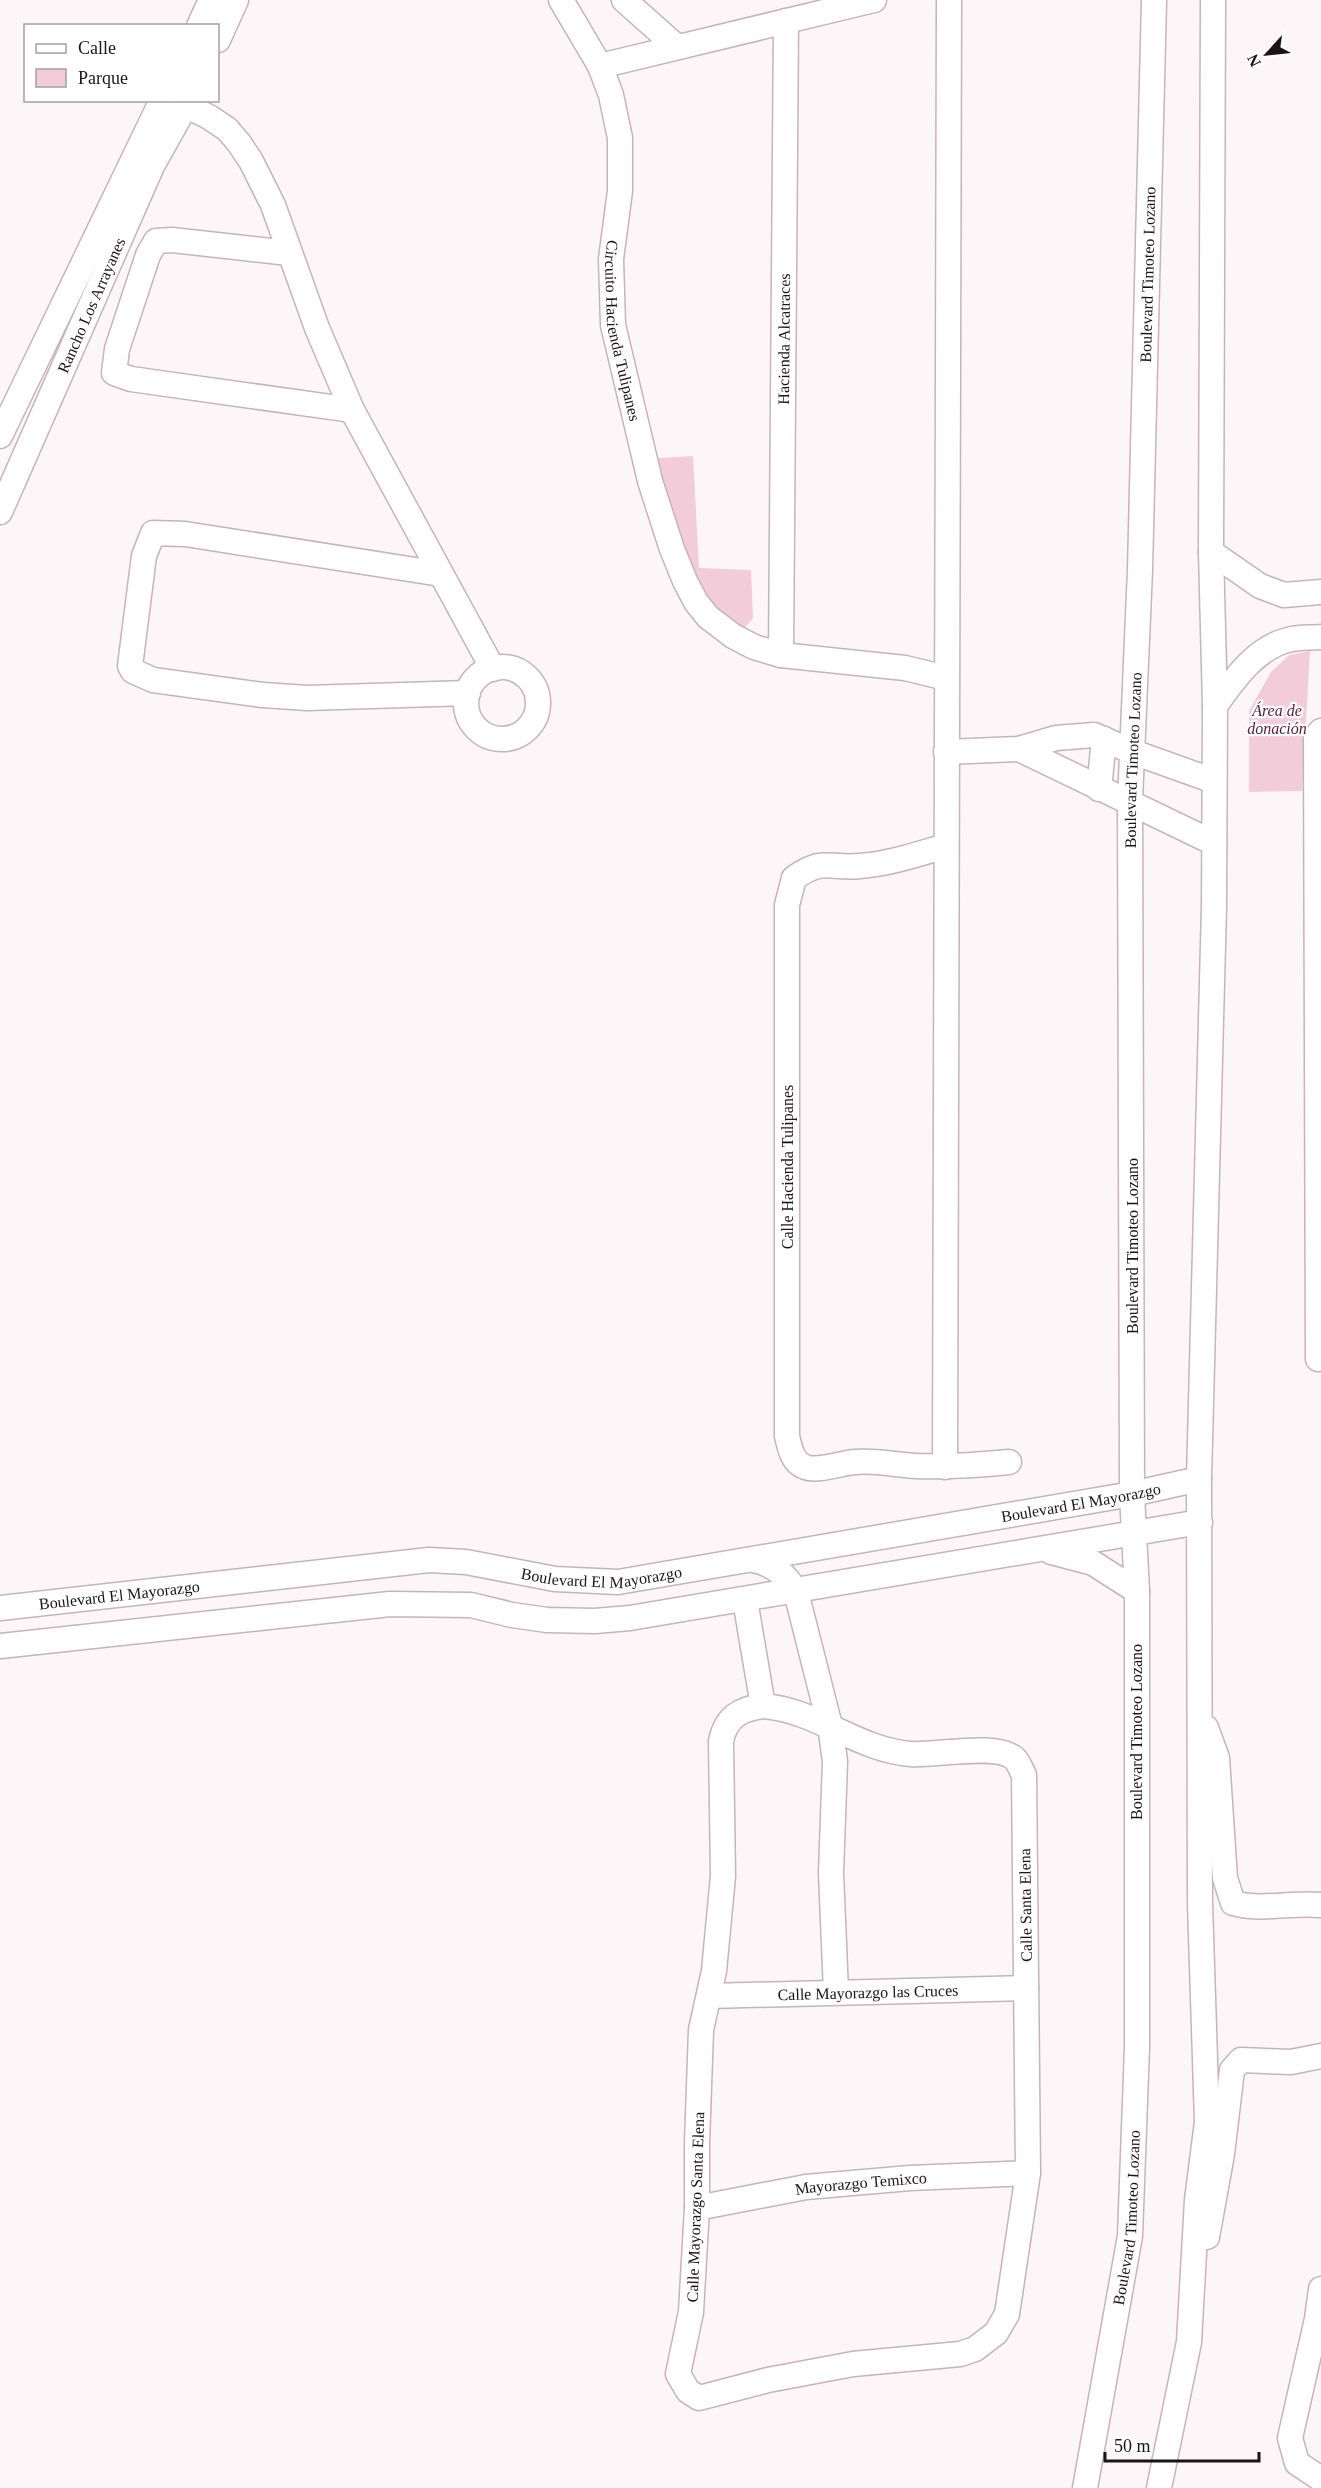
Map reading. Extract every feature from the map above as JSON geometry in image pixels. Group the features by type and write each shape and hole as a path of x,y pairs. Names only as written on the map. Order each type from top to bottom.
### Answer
{"street":[{"path":"200,24 211,0"},
{"path":"219,38 236,0"},
{"path":"624,0 677,47"},
{"path":"600,66 874,0"},
{"path":"945,1467 949,0"},
{"name":"Boulevard Timoteo Lozano","path":"1085,2488 1130,2236 1137,2047 1137,1591 1132,1494 1130,801 1140,570 1154,0"},
{"path":"1159,2488 1189,2342 1197,2200 1207,2122 1200,1904 1199,1479 1214,906 1215,706 1211,552 1213,0"},
{"name":"Circuito Hacienda Tulipanes","path":"569,3 600,66 611,95 620,138 620,191 611,259 613,324 650,481 676,560 696,602 708,616 733,636 754,647 781,655 906,668 946,678"},
{"name":"Hacienda Alcatraces","path":"781,655 786,21"},
{"name":"Rancho Los Arrayanes","path":"0,436 161,102"},
{"path":"188,104 226,129 239,143 256,170 273,205 317,328 352,410 493,669"},
{"name":"Rancho Los Arrayanes","path":"0,512 152,166 188,104"},
{"path":"289,253 172,240 156,241 148,255 121,338 114,361 114,373 132,380 352,410"},
{"path":"0,446 25,456"},
{"path":"441,574 185,534 153,533 144,556 130,666 133,671 153,680 263,695 307,698 468,693"},
{"path":"1211,552 1260,586 1284,595 1321,592"},
{"path":"1215,706 1231,683 1258,655 1286,640 1321,637"},
{"path":"493,669 515,670 532,684 536,694 536,716 523,733 502,739 481,732 468,714 466,704 468,693 478,677 493,669"},
{"path":"1321,731 1316,737 1318,1359 1321,1358"},
{"path":"946,752 1019,749 1037,742 1075,735 1094,735 1133,752 1214,781"},
{"path":"1099,789 1104,739"},
{"path":"1019,749 1214,843"},
{"name":"Calle Hacienda Tulipanes","path":"946,846 904,858 860,866 816,865 794,878 787,905 787,1436 790,1452 797,1462 805,1467 817,1469 862,1461 945,1467 1009,1462"},
{"name":"Boulevard El Mayorazgo","path":"0,1608 429,1560 466,1562 555,1579 585,1582 648,1579 1132,1494 1199,1479"},
{"path":"0,1646 390,1604 471,1605 512,1616 570,1622 630,1618 1200,1522"},
{"path":"1043,1550 1093,1563 1137,1591"},
{"path":"752,1560 770,1565 791,1583 830,1726 835,1761 831,1873 836,1992"},
{"path":"744,1600 763,1706"},
{"name":"Calle Santa Elena","path":"730,1718 740,1711 763,1706 790,1710 880,1749 911,1754 987,1751 1003,1753 1015,1758 1024,1775 1028,2173 1007,2314 996,2333 985,2343"},
{"path":"1200,1714 1217,1758 1225,1878 1233,1903 1243,1906 1304,1903 1321,1905"},
{"name":"Calle Mayorazgo Santa Elena","path":"730,1718 723,1729 721,1741 723,1876 714,1971 701,2030 697,2208 691,2312 678,2374 688,2391 699,2398 768,2380 853,2364 960,2354 985,2343"},
{"name":"Calle Mayorazgo las Cruces","path":"709,1996 1026,1988"},
{"path":"1193,2266 1207,2240 1222,2154 1232,2070 1241,2060 1291,2062 1321,2056"},
{"name":"Mayorazgo Temixco","path":"697,2208 806,2187 910,2178 1028,2173"},
{"path":"1321,2289 1317,2319 1290,2438 1297,2463 1321,2479"}],"green space":[{"path":"693,456 699,568 751,570 753,618 744,629 710,612 645,459"},
{"name":"Área de donación","path":"1310,651 1302,791 1249,792 1249,711 1271,672 1289,655"}]}
